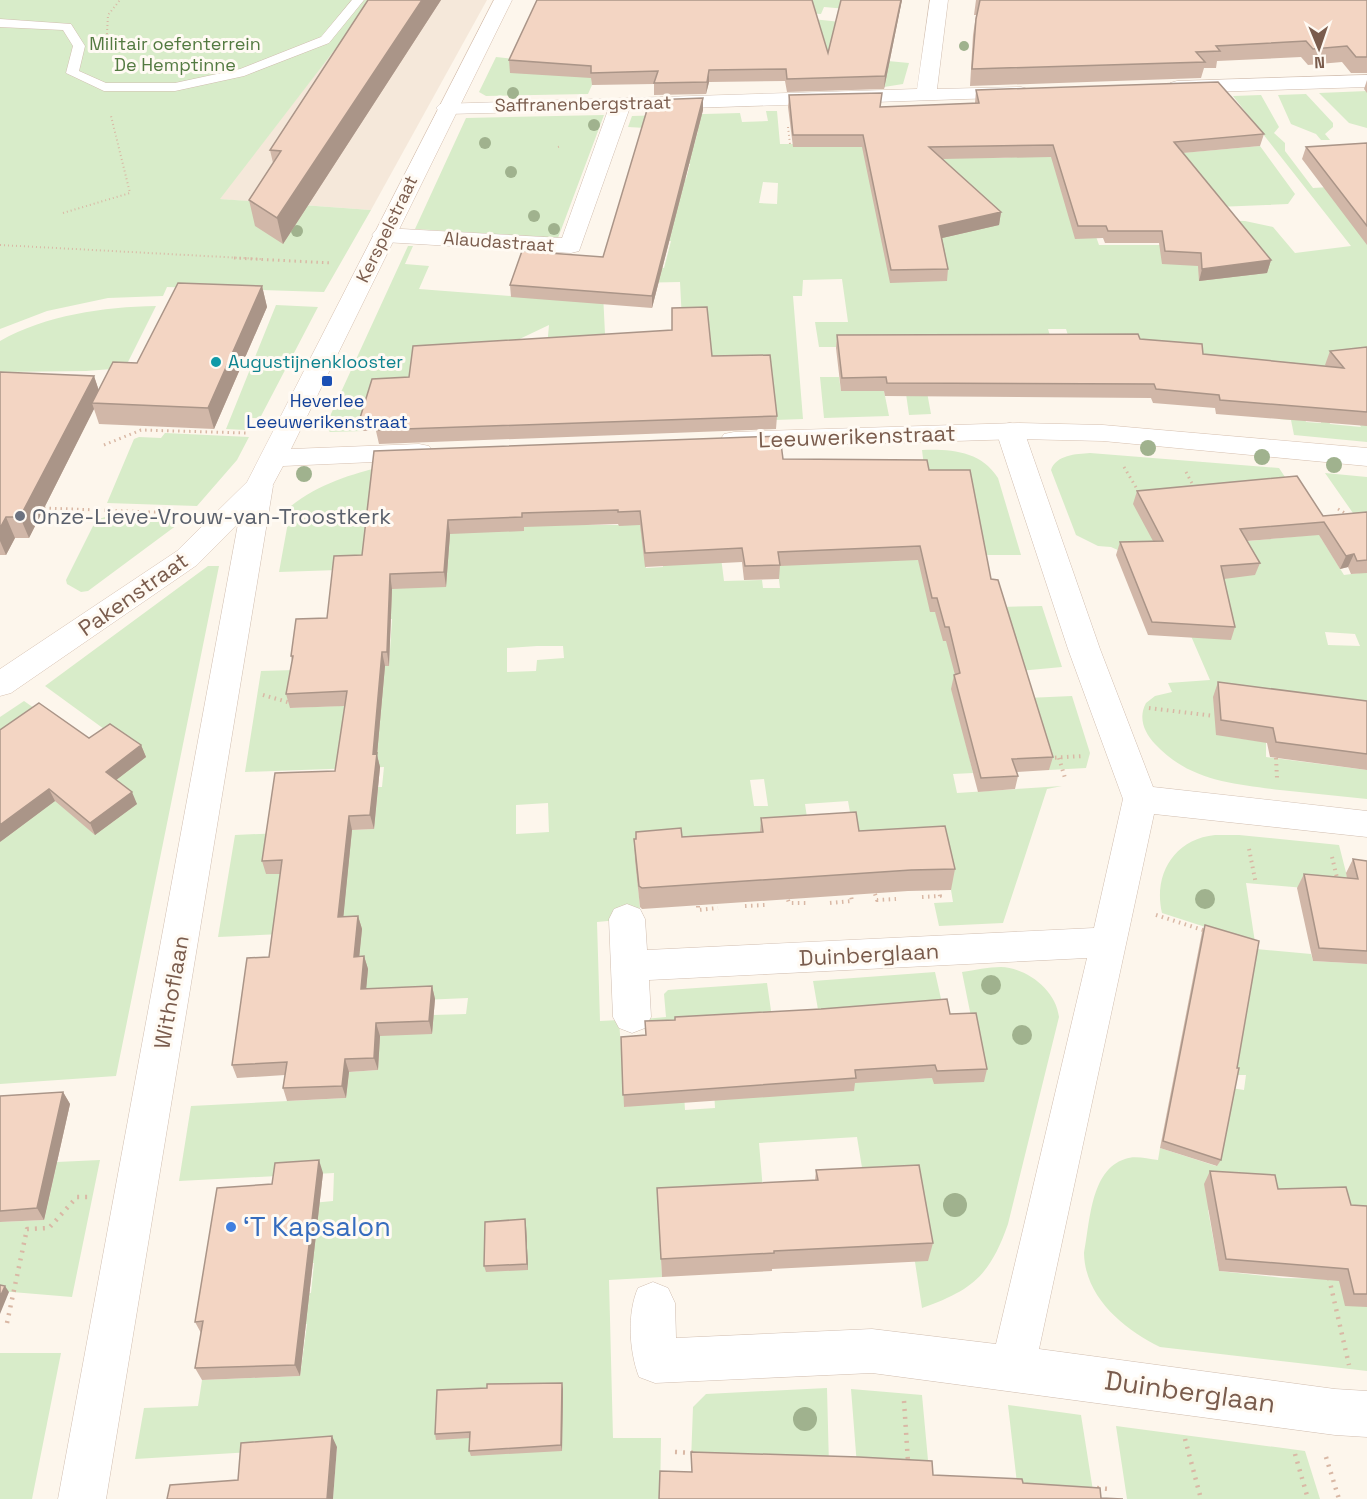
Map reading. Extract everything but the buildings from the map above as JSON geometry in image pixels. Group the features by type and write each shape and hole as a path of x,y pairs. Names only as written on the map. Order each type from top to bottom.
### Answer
{"street":[{"name":"Kerspelstraat","path":"273,460 503,0"},
{"path":"926,96 939,0"},
{"path":"1163,88 1367,81"},
{"name":"Saffranenbergstraat","path":"447,108 1038,92"},
{"name":"Alaudastraat","path":"384,235 571,246 621,103"},
{"path":"1010,431 1140,799 1013,1368"},
{"name":"Leeuwerikenstraat","path":"707,441 1010,431 1103,432 1367,457"},
{"path":"273,460 443,451"},
{"name":"Pakenstraat","path":"0,685 187,558 232,515 273,460"},
{"name":"Withoflaan","path":"82,1499 135,1195 273,460"},
{"path":"1140,799 1367,824"},
{"path":"627,919 632,1017"},
{"name":"Duinberglaan","path":"629,966 1113,923"},
{"name":"Duinberglaan","path":"653,1303 655,1361 872,1351 1335,1412 1364,1413"}],"lane":[{"path":"0,23 67,27 79,46 72,73 104,87 175,87 244,72 325,39 358,0"}],"path":[{"path":"63,213 130,194 104,87"},
{"path":"0,245 369,265"},
{"path":"104,445 141,429 273,460"},
{"path":"44,508 232,515"},
{"path":"1338,509 1357,519"},
{"path":"1104,702 1214,716"},
{"path":"1059,758 1065,778"},
{"path":"922,897 940,896 939,890"},
{"path":"875,894 877,900 896,899"},
{"path":"830,903 852,901 851,896"},
{"path":"788,900 789,903 806,903"},
{"path":"745,906 765,905 765,901"},
{"path":"698,906 698,910 718,908"},
{"path":"1113,923 1212,932"},
{"path":"7,1323 27,1229 49,1228 77,1197 135,1195"},
{"path":"1329,1278 1364,1413"},
{"path":"900,1354 909,1469"},
{"path":"1171,1389 1201,1499"},
{"path":"675,1452 698,1453"},
{"path":"1085,1487 1109,1489"}],"shaded area":[{"path":"373,0 487,0 371,210 219,199"}],"green space":[{"name":"Militair oefenterrein De Hemptinne","path":"0,0 373,0 220,199 371,210 324,292 167,287 163,296 108,298 47,311 0,329"},
{"path":"590,0 849,0 847,9 824,7 821,14 804,13 803,18 850,23 842,51 791,70 591,73 592,85 588,94 486,96 479,92 496,57 516,59"},
{"path":"888,61 909,63 903,84 884,87"},
{"path":"1367,91 1367,128 1349,123 1319,93"},
{"path":"1306,94 1333,123 1333,127 1325,134 1330,140 1321,140 1316,134 1291,124 1278,95"},
{"path":"1261,95 1279,127 1274,133 1285,143 1285,151 1313,188 1363,185 1367,190 1367,442 1294,435 1291,420 1278,419 1270,379 1072,348 1066,329 1048,329 1054,349 920,354 931,414 909,415 901,358 836,347 819,347 815,322 848,322 842,279 803,280 802,296 793,296 803,419 775,420 712,374 682,321 680,282 631,283 636,267 664,268 671,241 661,240 666,178 686,179 690,164 683,163 688,145 694,145 698,131 628,127 632,116 740,113 742,122 768,121 766,111 777,111 780,144 812,144 830,136 990,158 1005,158 1096,144 1087,211 1099,245 1183,245 1179,219 1245,221 1273,227 1295,253 1351,246 1233,96","holes":["763,182 778,183 777,204 759,203","1303,414 1354,415 1361,427 1330,424 1329,420 1321,420 1321,423 1306,422"]},
{"path":"604,115 558,238 415,229 466,118"},
{"path":"1260,146 1295,194 1288,204 1217,207 1136,157"},
{"path":"408,246 413,246 405,264 429,266 419,289 511,296 513,292 603,293 605,334 657,332 547,347 549,325 410,391 374,392 363,431 330,432 325,427"},
{"path":"276,305 318,307 260,418 250,418 245,430 226,429"},
{"path":"156,306 125,368 0,372 0,341 18,332 75,314 116,308"},
{"path":"820,377 839,377 841,391 884,391 889,416 824,418"},
{"path":"165,433 249,437 237,460 197,506 107,503 134,439 139,437 161,438"},
{"path":"922,450 954,451 983,462 998,478 1021,555 938,555 930,612 935,612 958,641 965,740 973,773 953,774 957,793 1062,786 1047,789 1003,923 939,926 934,903 953,902 951,890 857,852 848,801 805,804 812,851 636,860 640,909 618,911 618,920 597,922 600,1021 619,1020 625,1107 684,1094 685,1110 715,1108 714,1089 932,1078 984,1081 962,972 1001,967 1021,971 1030,976 1039,982 1052,998 1059,1017 1008,1224 986,1268 967,1287 922,1308 915,1262 865,1186 857,1137 759,1143 764,1202 658,1207 662,1277 609,1280 613,1438 661,1438 660,1499 333,1499 337,1447 135,1459 144,1408 198,1406 202,1380 300,1376 307,1324 302,1325 304,1294 311,1293 314,1263 305,1263 312,1203 333,1201 334,1173 179,1181 191,1106 346,1098 349,1072 378,1070 379,1050 353,1050 367,969 350,971 303,933 218,937 235,835 374,829 378,787 382,787 384,767 245,772 261,671 295,670 291,708 363,705 385,666 389,666 392,619 371,620 338,570 279,572 291,506 336,481 385,466 523,531 524,505 584,525 641,525 646,568 663,567 661,544 719,542 724,581 762,580 763,588 780,588 776,556 925,474","holes":["563,646 564,658 537,660 536,671 507,672 507,648","764,779 768,806 754,806 750,780","548,803 549,832 516,834 516,805","468,998 466,1014 433,1015 432,1034 400,1001"]},
{"path":"1090,453 1279,468 1293,489 1157,550 1120,551 1111,547 1098,546 1076,535 1051,470 1062,458"},
{"path":"1325,473 1367,477 1367,525 1362,526"},
{"path":"105,517 175,520 177,525 88,591 81,592 67,584 66,580 96,520"},
{"path":"1321,534 1321,538 1344,575 1367,572 1367,717 1237,738 1266,742 1266,757 1367,770 1367,799 1263,788 1213,779 1182,766 1168,756 1148,735 1142,719 1146,703 1155,696 1172,692 1168,683 1210,680 1159,562 1198,546","holes":["1325,632 1355,634 1360,646 1328,645"]},
{"path":"208,566 219,566 116,1076 0,1084 0,842 115,737 45,686"},
{"path":"1042,606 1062,667 1019,671 1000,607"},
{"path":"1072,696 1090,753 1086,768 1049,770 1027,698"},
{"path":"24,701 44,715 0,747 0,717"},
{"path":"1215,835 1239,835 1339,845 1351,892 1246,883 1256,949 1311,954 1313,961 1367,964 1367,1219 1208,1210 1219,1271 1283,1278 1338,1279 1367,1307 1367,1371 1160,1347 1133,1331 1109,1310 1091,1284 1086,1269 1084,1253 1090,1213 1098,1186 1105,1174 1113,1165 1125,1159 1137,1157 1158,1160 1160,1148 1216,1166 1231,1088 1244,1090 1246,1075 1231,1075 1224,933 1162,913 1160,899 1164,873 1178,851 1201,838"},
{"path":"935,972 944,1012 820,1021 813,981"},
{"path":"767,983 773,1024 646,1034 644,1019 666,1017 664,994 668,990"},
{"path":"100,1160 72,1297 0,1291 0,1222 44,1220 57,1162"},
{"path":"0,1353 61,1353 32,1499 0,1499"},
{"path":"827,1388 829,1466 691,1461 693,1407 706,1394"},
{"path":"851,1389 922,1395 929,1471 857,1466"},
{"path":"1008,1405 1081,1415 1094,1497 1018,1492"},
{"path":"1116,1426 1305,1451 1320,1499 1127,1499"}],"place":[{"name":"Augustijnenklooster","path":"216,362"},
{"name":"Heverlee Leeuwerikenstraat","path":"327,381"},
{"name":"Onze-Lieve-Vrouw-van-Troostkerk","path":"20,516"},
{"name":"‘T Kapsalon","path":"231,1227"}]}
